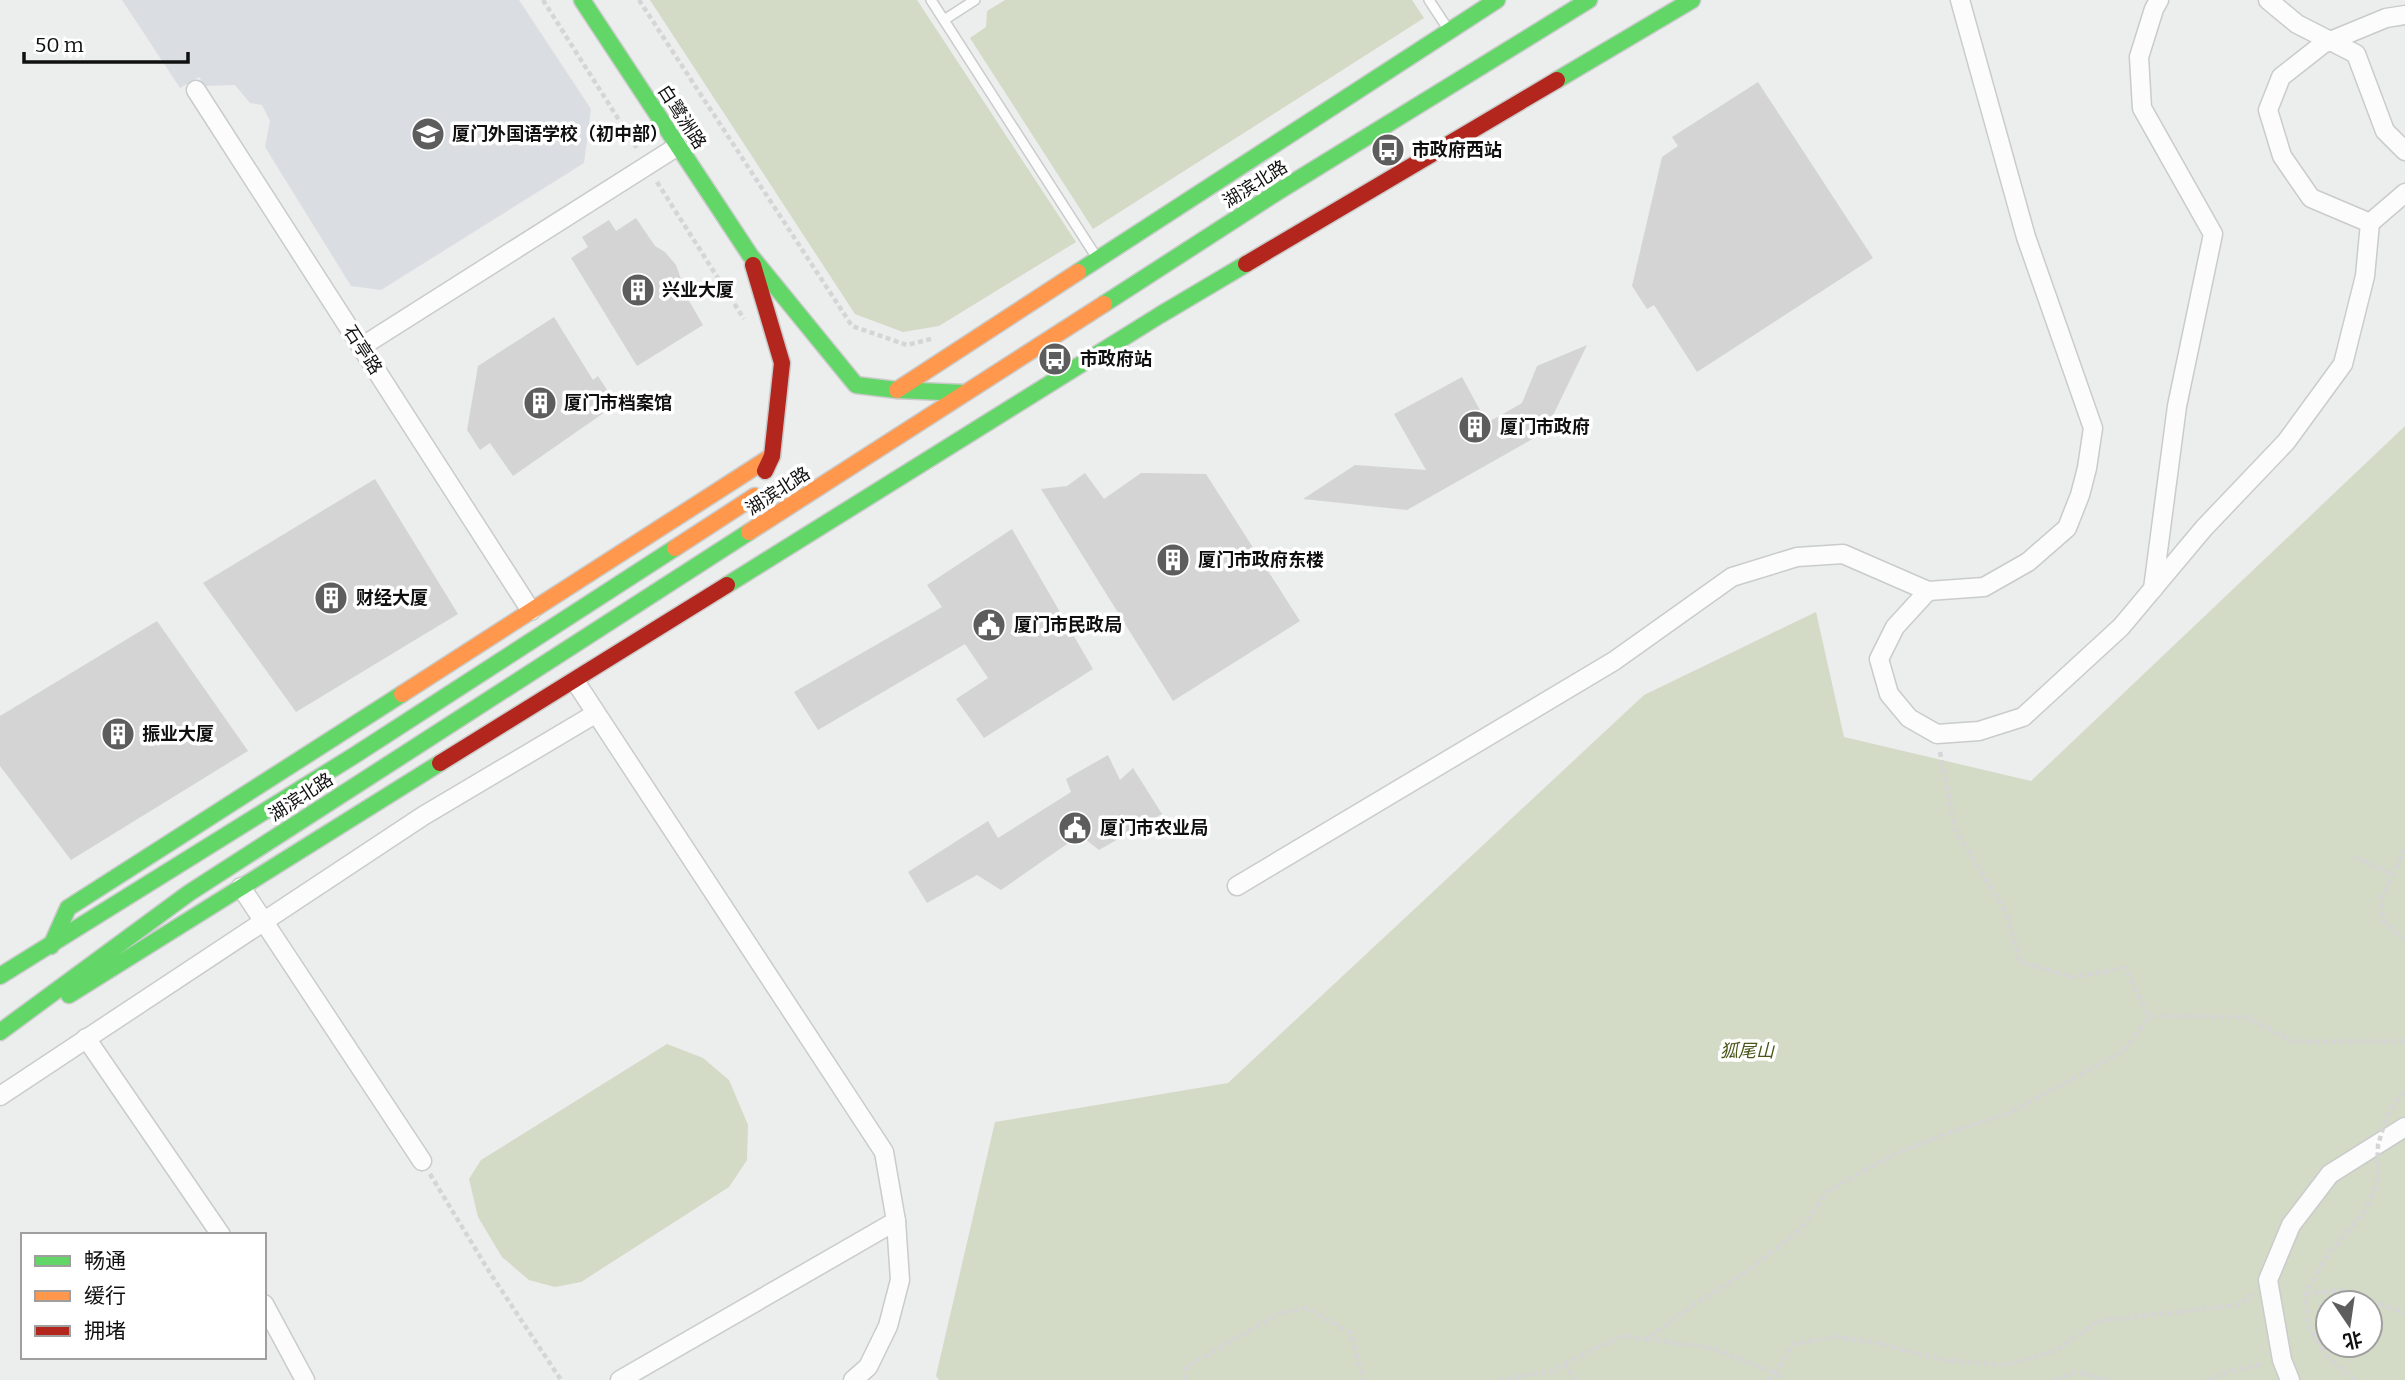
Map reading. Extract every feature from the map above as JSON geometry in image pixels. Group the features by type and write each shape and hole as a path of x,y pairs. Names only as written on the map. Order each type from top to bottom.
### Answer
{"main road":[{"name":"白鹭洲路","path":"582,0 750,254 856,385 965,393"},
{"path":"897,390 1497,0"},
{"name":"湖滨北路","path":"0,1032 201,885 1267,198 1589,0"},
{"path":"0,1037 1160,315 1692,0"},
{"name":"白鹭洲路","path":"750,254 782,363 772,456 755,496"},
{"path":"51,946 68,908 772,456"},
{"name":"湖滨北路","path":"0,976 355,755 755,496"}],"street":[{"path":"1237,886 1614,660 1732,577 1797,557 1843,554 1928,591 1984,587 2028,562 2067,528 2088,468 2093,428 2026,237 1960,0"},
{"path":"2153,590 2177,406 2213,234 2142,108 2139,57 2159,0"},
{"path":"2268,0 2297,24 2356,54 2385,131 2405,152"},
{"path":"2370,223 2311,198 2282,156 2268,110 2281,77 2323,44 2386,18 2405,15"},
{"name":"石亭路","path":"196,90 531,611"},
{"path":"361,347 678,146"},
{"path":"1928,591 1895,627 1879,659 1888,694 1909,718 1937,734 1979,731 2023,717 2121,627 2204,528 2286,442 2343,365 2365,276 2370,223 2405,193"},
{"path":"575,681 884,1152 896,1221 900,1280 888,1326 868,1367 853,1380"},
{"path":"0,1096 423,817 595,714"},
{"path":"242,887 422,1161"},
{"path":"86,1038 220,1233"},
{"path":"2290,1380 2282,1360 2268,1280 2291,1225 2330,1174 2405,1127"},
{"path":"620,1380 896,1221"},
{"path":"266,1308 305,1380"}],"lane":[{"path":"931,0 1098,259"},
{"path":"944,20 975,0"},
{"path":"1429,0 1449,30"}],"path":[{"path":"543,0 746,323"},
{"path":"639,0 852,326"},
{"path":"1937,734 1955,830 2006,912 2021,962 2073,977 2125,968 2149,1016"},
{"path":"2405,849 2381,900 2382,922 2405,939"},
{"path":"2354,857 2392,874"},
{"path":"2149,1016 2247,1017 2293,1042 2405,1043"},
{"path":"1647,1339 1692,1306 1746,1272 1800,1230 1828,1191 1891,1156 2005,1115 2124,1051 2149,1016"},
{"path":"2355,1380 2327,1356 2309,1328 2305,1294 2328,1254 2363,1214 2377,1185 2378,1146 2386,1115 2405,1091"},
{"path":"422,1161 490,1273 561,1380"},
{"path":"1768,1380 1793,1344 1837,1337 1876,1343 1943,1360 2006,1365 2057,1350 2098,1321 2239,1305 2268,1280"},
{"path":"2305,1294 2341,1290 2405,1313"},
{"path":"1185,1380 1185,1368 1282,1312 1307,1308 1350,1333 1363,1380"},
{"path":"1499,1380 1553,1371 1623,1336 1712,1348 1775,1373 1783,1380"},
{"path":"2207,1380 2231,1371 2282,1360"},
{"path":"1565,1363 1575,1380"},
{"path":"2056,1380 2075,1371 2109,1380"}],"shaded area":[{"name":"厦门外国语学校（初中部）","path":"122,0 519,0 591,109 584,163 381,290 351,286 265,147 270,121 262,105 250,103 235,85 205,86 199,77 180,88"}],"green space":[{"path":"650,0 917,0 1076,242 939,326 903,332 855,314"},
{"path":"1005,0 1412,0 1424,18 1093,229 970,38 986,27 987,11"},
{"name":"狐尾山","path":"2405,426 2405,1380 939,1380 936,1376 995,1122 1228,1083 1644,695 1816,612 1844,737 2031,781"},
{"path":"667,1044 703,1058 729,1080 748,1125 747,1160 729,1187 581,1282 555,1287 529,1280 502,1257 478,1217 469,1179 481,1160"}],"building":[{"path":"1758,82 1873,258 1697,372 1654,305 1647,309 1632,286 1662,157 1678,146 1672,137"},
{"name":"兴业大厦","path":"636,218 655,246 665,252 676,265 688,299 703,325 637,366 571,258 588,247 582,237 609,220 616,231"},
{"name":"厦门市档案馆","path":"554,317 593,380 598,376 609,393 605,412 513,476 490,443 480,450 467,430 478,366"},
{"name":"厦门市政府","path":"1587,345 1545,432 1407,510 1303,499 1355,465 1426,470 1394,414 1462,377 1487,423 1522,403 1537,366"},
{"name":"厦门市政府东楼","path":"1085,473 1104,499 1141,473 1206,474 1300,621 1173,701 1041,489 1067,486"},
{"name":"财经大厦","path":"375,479 458,614 296,712 203,583"},
{"name":"厦门市民政局","path":"1012,529 1093,669 984,738 956,699 988,678 965,644 818,730 794,692 942,607 927,585"},
{"name":"振业大厦","path":"157,621 248,751 71,860 0,766 0,716"},
{"name":"厦门市农业局","path":"1108,755 1120,780 1133,768 1162,814 1099,850 1080,835 1001,890 977,875 927,903 908,872 988,821 998,838 1071,792 1066,779"}],"traffic: fast":[{"path":"582,0 750,255 856,385 965,393"},
{"path":"1078,272 1497,0"},
{"path":"1104,304 1279,191 1589,0"},
{"path":"1557,80 1692,0"},
{"path":"727,585 1246,264"},
{"path":"0,1032 189,893 749,532"},
{"path":"0,976 355,755 675,548"},
{"path":"51,946 68,908 402,694"},
{"path":"69,995 440,763"}],"traffic: slow":[{"path":"897,390 1078,272"},
{"path":"749,532 1104,304"},
{"path":"402,694 772,456"},
{"path":"675,548 755,496"}],"traffic: jam":[{"path":"1246,264 1557,80"},
{"path":"753,265 782,363 772,456 765,471"},
{"path":"440,763 727,585"}],"place":[{"name":"厦门外国语学校（初中部）","path":"428,134"},
{"name":"市政府西站","path":"1388,150"},
{"name":"兴业大厦","path":"638,290"},
{"name":"市政府站","path":"1055,359"},
{"name":"厦门市档案馆","path":"540,403"},
{"name":"厦门市政府","path":"1475,427"},
{"name":"厦门市政府东楼","path":"1173,560"},
{"name":"财经大厦","path":"331,598"},
{"name":"厦门市民政局","path":"989,625"},
{"name":"振业大厦","path":"118,734"},
{"name":"厦门市农业局","path":"1075,828"}]}
